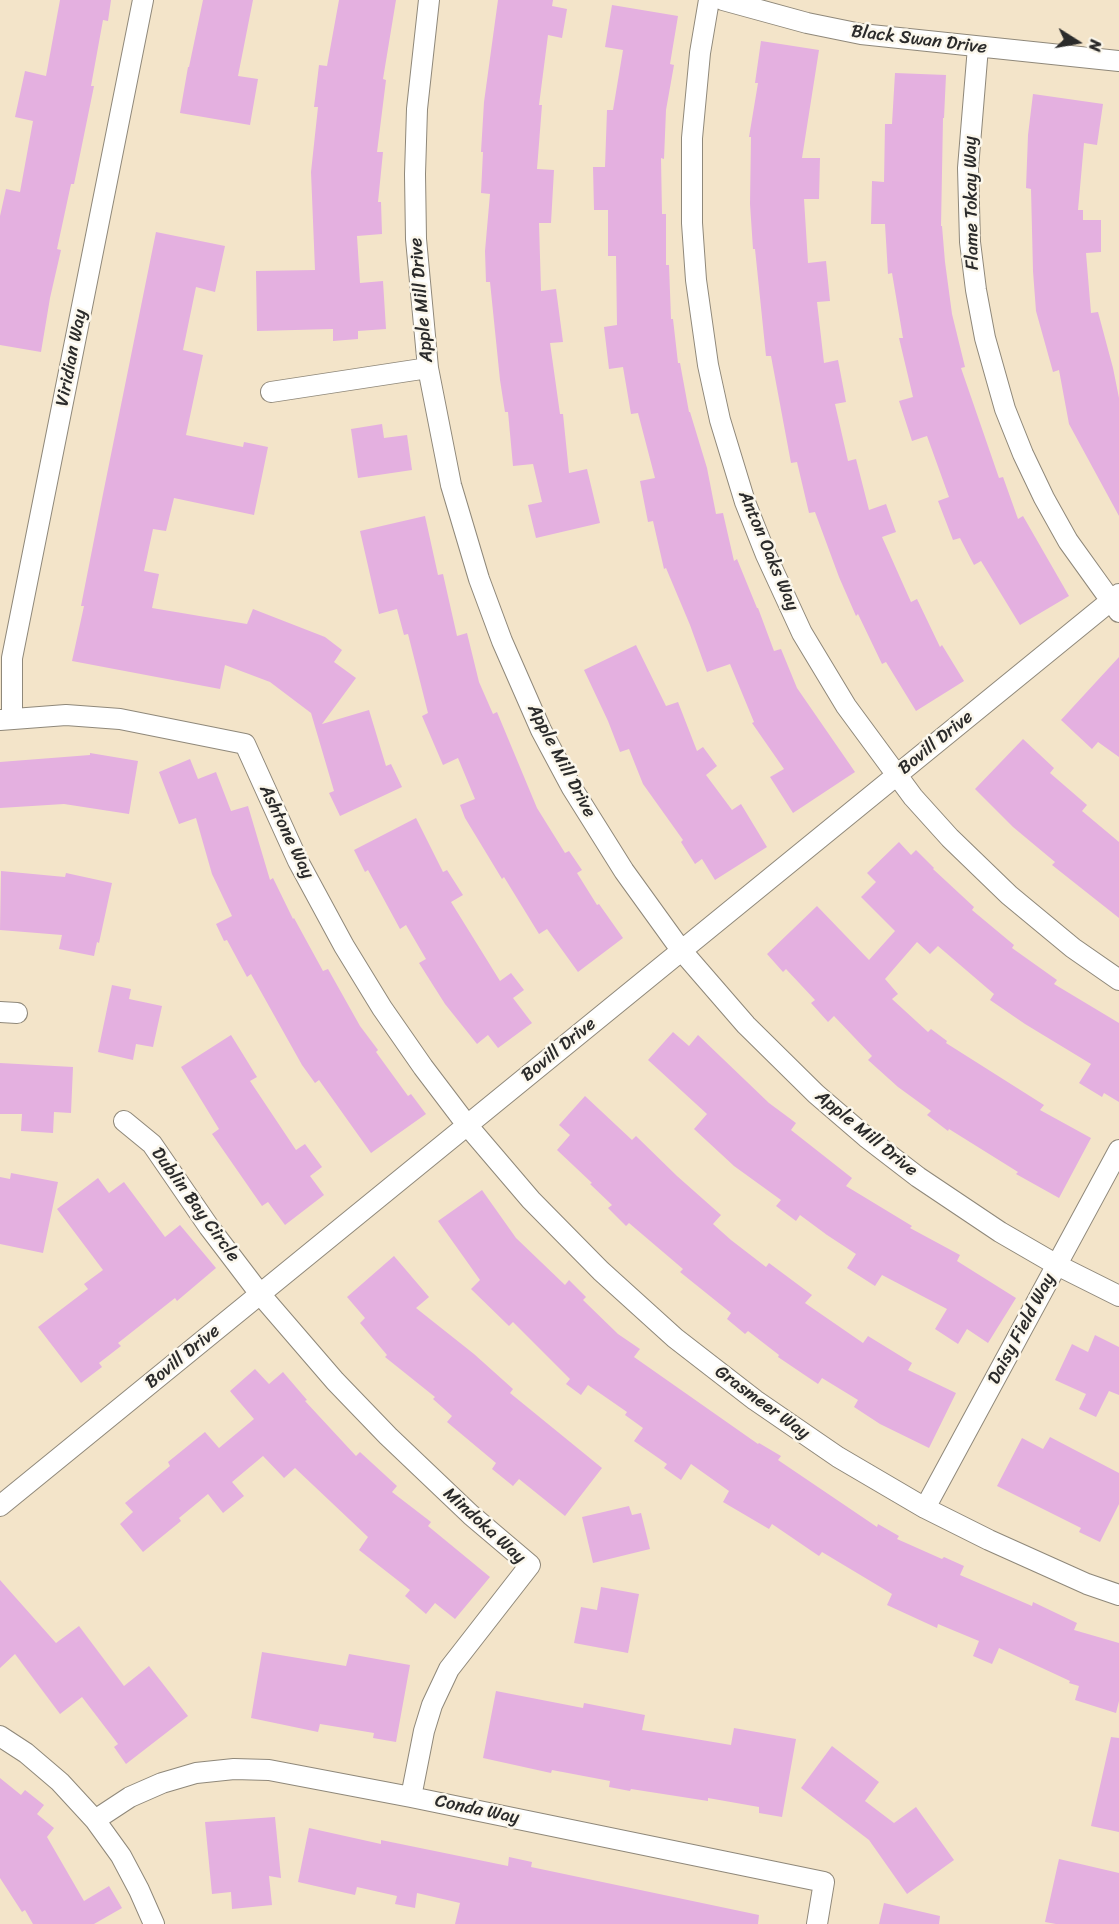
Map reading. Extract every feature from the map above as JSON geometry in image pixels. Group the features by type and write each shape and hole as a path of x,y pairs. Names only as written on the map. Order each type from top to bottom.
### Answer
{"street":[{"name":"Viridian Way","path":"6,719 12,658 143,0"},
{"name":"Apple Mill Drive","path":"429,0 417,109 415,174 420,304 428,368 451,485 479,579 502,640 541,730 572,788 624,871 681,950 746,1025 816,1094 918,1177 1000,1232 1057,1265 1119,1296"},
{"name":"Anton Oaks Way","path":"710,0 700,53 692,138 692,223 696,280 703,333 720,420 745,502 766,555 802,633 846,706 896,775 950,838 1009,895 1073,948 1119,980"},
{"name":"Black Swan Drive","path":"723,0 807,23 861,34 1119,61"},
{"name":"Flame Tokay Way","path":"978,47 971,120 968,189 975,290 985,338 1005,409 1032,472 1068,541 1116,602"},
{"path":"271,392 428,368"},
{"name":"Bovill Drive","path":"0,1506 896,775 1116,602"},
{"name":"Ashtone Way","path":"6,719 66,715 120,719 245,744 298,861 344,946 382,1008 467,1125"},
{"name":"Dublin Bay Circle","path":"124,1121 152,1144 209,1227 260,1294"},
{"name":"Grasmeer Way","path":"467,1125 531,1200 601,1271 675,1338 755,1400 838,1457 925,1508 1087,1584 1119,1595"},
{"name":"Daisy Field Way","path":"925,1508 1119,1150"},
{"name":"Mindoka Way","path":"260,1294 335,1381 388,1436 471,1515 530,1565 449,1670 432,1705 424,1731 411,1797"},
{"path":"0,1736 26,1753 60,1782 95,1820 121,1856 139,1890 153,1924"},
{"name":"Conda Way","path":"95,1820 130,1797 162,1783 196,1773 234,1769 269,1770 824,1882 817,1924"}],"building":[{"path":"60,0 111,0 108,21 103,20 91,86 94,86 74,184 71,184 57,249 61,250 41,352 0,345 0,216 6,189 20,192 33,121 15,117 25,71 46,76"},
{"path":"203,0 253,0 238,76 258,79 250,125 180,113"},
{"path":"339,0 396,0 383,79 386,80 377,152 383,152 378,202 381,202 382,234 357,236 360,283 383,281 386,329 358,331 358,339 333,341 333,329 257,331 256,271 315,270 311,172 318,107 314,107 319,65 327,66"},
{"path":"498,0 553,0 552,6 567,9 562,38 548,35 539,105 542,105 537,169 554,170 551,223 539,223 541,291 556,289 563,342 550,343 560,414 563,414 569,473 587,469 600,523 536,538 528,505 542,502 533,464 513,466 508,412 505,412 500,380 490,282 486,282 485,251 490,194 481,193 483,152 481,152 484,102"},
{"path":"612,5 678,16 670,64 674,65 666,110 664,159 661,158 662,214 666,214 666,265 669,265 671,319 673,319 678,363 680,363 689,412 707,468 716,514 723,513 734,561 737,559 774,651 781,649 797,688 855,772 793,813 770,777 784,769 752,723 754,722 730,664 707,672 690,625 666,568 664,569 653,521 648,522 640,481 655,478 638,413 631,414 623,367 609,369 604,327 617,325 616,256 608,256 608,210 594,210 593,167 605,167 607,110 613,110 623,50 605,47"},
{"path":"761,41 819,50 802,158 820,158 819,199 804,199 808,263 826,261 830,301 817,302 824,363 838,360 846,402 835,404 848,461 856,459 869,510 886,504 896,532 882,537 911,602 917,599 940,647 942,645 964,681 916,711 886,662 882,664 858,614 856,616 815,512 809,513 797,462 791,463 771,356 766,356 750,204 751,137 749,137 758,83 755,83"},
{"path":"895,73 946,75 941,226 952,314 965,367 961,368 999,478 1003,477 1018,519 1023,516 1069,596 1020,625 981,561 974,565 960,538 953,540 938,501 949,497 927,436 912,441 899,401 913,397 899,338 903,338 892,273 888,274 885,224 871,224 872,181 884,182 885,124 892,124"},
{"path":"1033,94 1103,104 1097,145 1084,143 1078,210 1083,210 1083,220 1101,220 1101,252 1086,253 1091,313 1098,312 1119,398 1119,516 1069,424 1059,370 1053,372 1036,311 1031,189 1026,188 1028,135"},
{"path":"156,232 225,246 215,292 196,287 183,350 203,355 186,435 243,447 244,442 268,447 254,515 174,498 166,531 153,529 144,571 159,574 152,608 247,624 253,609 325,637 342,650 334,662 356,678 322,724 369,710 386,766 391,764 402,787 340,816 329,793 334,791 311,713 270,682 225,665 220,689 72,661"},
{"path":"382,424 384,438 407,435 412,470 358,478 351,429"},
{"path":"425,516 438,575 443,574 457,636 467,633 479,682 493,714 497,712 537,808 565,853 569,851 582,870 577,873 597,905 599,904 623,938 578,972 547,929 539,934 465,818 460,805 475,799 458,758 443,765 422,716 428,713 408,634 404,635 397,609 379,614 360,531"},
{"path":"636,645 666,706 678,702 697,751 703,747 717,766 706,775 732,810 741,804 767,847 715,880 702,859 695,864 681,842 683,840 643,784 629,749 620,752 584,670"},
{"path":"1119,657 1119,757 1098,742 1092,749 1061,720"},
{"path":"1023,739 1054,768 1050,773 1087,805 1082,811 1119,842 1119,918 1052,865 1055,862 1013,827 975,789"},
{"path":"90,753 138,761 129,814 64,804 0,808 0,762 90,755"},
{"path":"190,759 198,779 216,772 231,811 248,806 270,880 273,878 323,971 328,969 360,1026 378,1050 376,1052 408,1096 411,1094 426,1114 371,1153 319,1080 315,1083 302,1065 251,974 247,977 216,924 232,916 212,874 196,818 179,824 159,772"},
{"path":"416,818 443,872 447,870 463,895 451,902 500,981 511,973 524,990 513,998 532,1023 498,1048 488,1035 477,1044 445,1004 419,963 426,959 406,925 400,929 368,870 365,872 354,850"},
{"path":"899,842 911,855 916,850 974,907 972,910 1014,945 1012,948 1057,980 1054,984 1119,1023 1119,1102 1104,1093 1102,1097 1079,1083 1091,1064 990,1000 994,994 938,946 930,954 917,942 885,979 898,994 892,999 928,1032 931,1029 947,1041 946,1043 1044,1105 1040,1110 1091,1138 1059,1198 1016,1174 1018,1172 949,1129 948,1131 927,1115 931,1111 898,1087 868,1060 872,1056 834,1016 828,1022 811,1003 815,1000 786,969 783,972 767,954 817,906 869,960 895,931 861,897 876,882 867,873"},
{"path":"1,871 65,877 66,873 112,883 94,956 59,949 62,935 0,930"},
{"path":"112,985 131,989 129,999 162,1006 153,1047 136,1044 133,1060 98,1052"},
{"path":"673,1032 689,1046 698,1035 769,1103 796,1123 791,1130 852,1178 846,1186 912,1226 910,1228 960,1255 957,1261 1016,1298 988,1343 967,1329 958,1344 935,1329 947,1309 882,1275 875,1286 847,1268 856,1254 800,1215 796,1221 776,1206 781,1200 734,1166 694,1129 707,1114 648,1060"},
{"path":"231,1035 257,1077 250,1081 296,1150 305,1144 322,1167 310,1176 324,1195 285,1225 268,1202 262,1206 212,1134 219,1129 181,1067"},
{"path":"0,1063 73,1067 71,1113 54,1112 53,1133 21,1131 22,1114 0,1114"},
{"path":"585,1096 632,1140 636,1136 721,1215 713,1224 731,1240 766,1267 769,1263 812,1295 805,1303 863,1343 868,1336 912,1363 908,1370 956,1393 929,1448 880,1424 854,1407 858,1400 822,1378 818,1384 778,1357 779,1355 748,1331 745,1334 727,1319 731,1313 680,1272 683,1269 629,1223 626,1226 608,1208 612,1205 557,1150 570,1135 559,1125"},
{"path":"11,1173 58,1182 43,1253 0,1244 0,1177 10,1179"},
{"path":"98,1178 109,1193 124,1182 165,1237 180,1225 216,1268 177,1301 175,1298 118,1343 121,1346 99,1363 102,1367 81,1383 38,1327 88,1289 84,1284 103,1270 57,1209"},
{"path":"482,1190 516,1238 565,1285 569,1280 586,1297 583,1300 618,1334 640,1349 634,1357 758,1444 781,1456 778,1460 877,1527 878,1524 899,1536 897,1539 964,1566 960,1575 1032,1606 1033,1602 1077,1623 1074,1630 1119,1643 1119,1701 1116,1713 1075,1700 1079,1686 999,1648 992,1664 973,1656 979,1641 938,1624 937,1628 887,1605 892,1594 822,1552 819,1556 772,1524 769,1529 723,1502 729,1491 691,1464 681,1480 664,1468 667,1464 634,1441 643,1428 625,1415 627,1412 588,1385 581,1395 566,1384 570,1379 513,1322 509,1326 471,1289 480,1280 438,1221"},
{"path":"394,1256 429,1297 416,1308 474,1354 513,1389 510,1393 602,1468 565,1516 519,1479 513,1486 492,1469 496,1463 447,1422 452,1416 433,1399 435,1397 385,1357 387,1355 360,1323 365,1318 347,1297"},
{"path":"1095,1335 1119,1347 1119,1395 1109,1391 1096,1417 1079,1409 1086,1394 1055,1380 1072,1344 1088,1352"},
{"path":"255,1369 269,1384 283,1372 307,1400 305,1401 356,1456 360,1452 397,1486 392,1492 431,1522 428,1526 490,1577 455,1619 435,1603 426,1614 405,1596 410,1590 359,1550 368,1537 295,1468 284,1478 263,1456 232,1482 244,1496 223,1513 208,1494 179,1518 181,1521 143,1552 120,1524 133,1512 125,1503 170,1466 168,1462 205,1432 219,1448 254,1419 230,1391"},
{"path":"1050,1437 1119,1473 1119,1504 1100,1542 1079,1532 1081,1528 997,1486 1022,1438 1043,1449"},
{"path":"629,1506 632,1515 641,1513 650,1549 593,1563 582,1517"},
{"path":"0,1580 56,1643 79,1626 124,1686 149,1666 188,1716 126,1764 114,1747 118,1744 82,1697 60,1714 15,1654 0,1668"},
{"path":"601,1587 639,1594 628,1653 574,1643 581,1607 597,1610"},
{"path":"262,1652 346,1666 349,1654 410,1665 396,1742 373,1738 374,1733 320,1724 318,1732 251,1718"},
{"path":"496,1691 583,1708 584,1703 645,1715 642,1730 731,1745 734,1728 796,1739 782,1817 759,1813 759,1807 708,1798 708,1801 631,1789 630,1791 609,1787 610,1781 552,1770 551,1773 483,1758"},
{"path":"1111,1737 1119,1738 1119,1832 1091,1826"},
{"path":"832,1746 879,1782 865,1801 894,1823 916,1807 954,1860 907,1894 869,1840 801,1788"},
{"path":"0,1778 21,1795 25,1790 44,1805 37,1814 54,1828 47,1837 84,1901 109,1886 122,1908 94,1924 33,1924 25,1910 22,1912 0,1878"},
{"path":"275,1817 281,1878 269,1876 272,1905 232,1909 231,1892 212,1894 205,1822"},
{"path":"309,1828 381,1844 381,1840 508,1866 509,1857 532,1862 531,1867 759,1915 758,1924 455,1924 460,1903 417,1893 415,1908 395,1904 397,1896 357,1887 355,1895 298,1882"},
{"path":"1059,1859 1119,1873 1119,1924 1045,1922"},
{"path":"884,1903 940,1916 939,1924 879,1924"}]}
